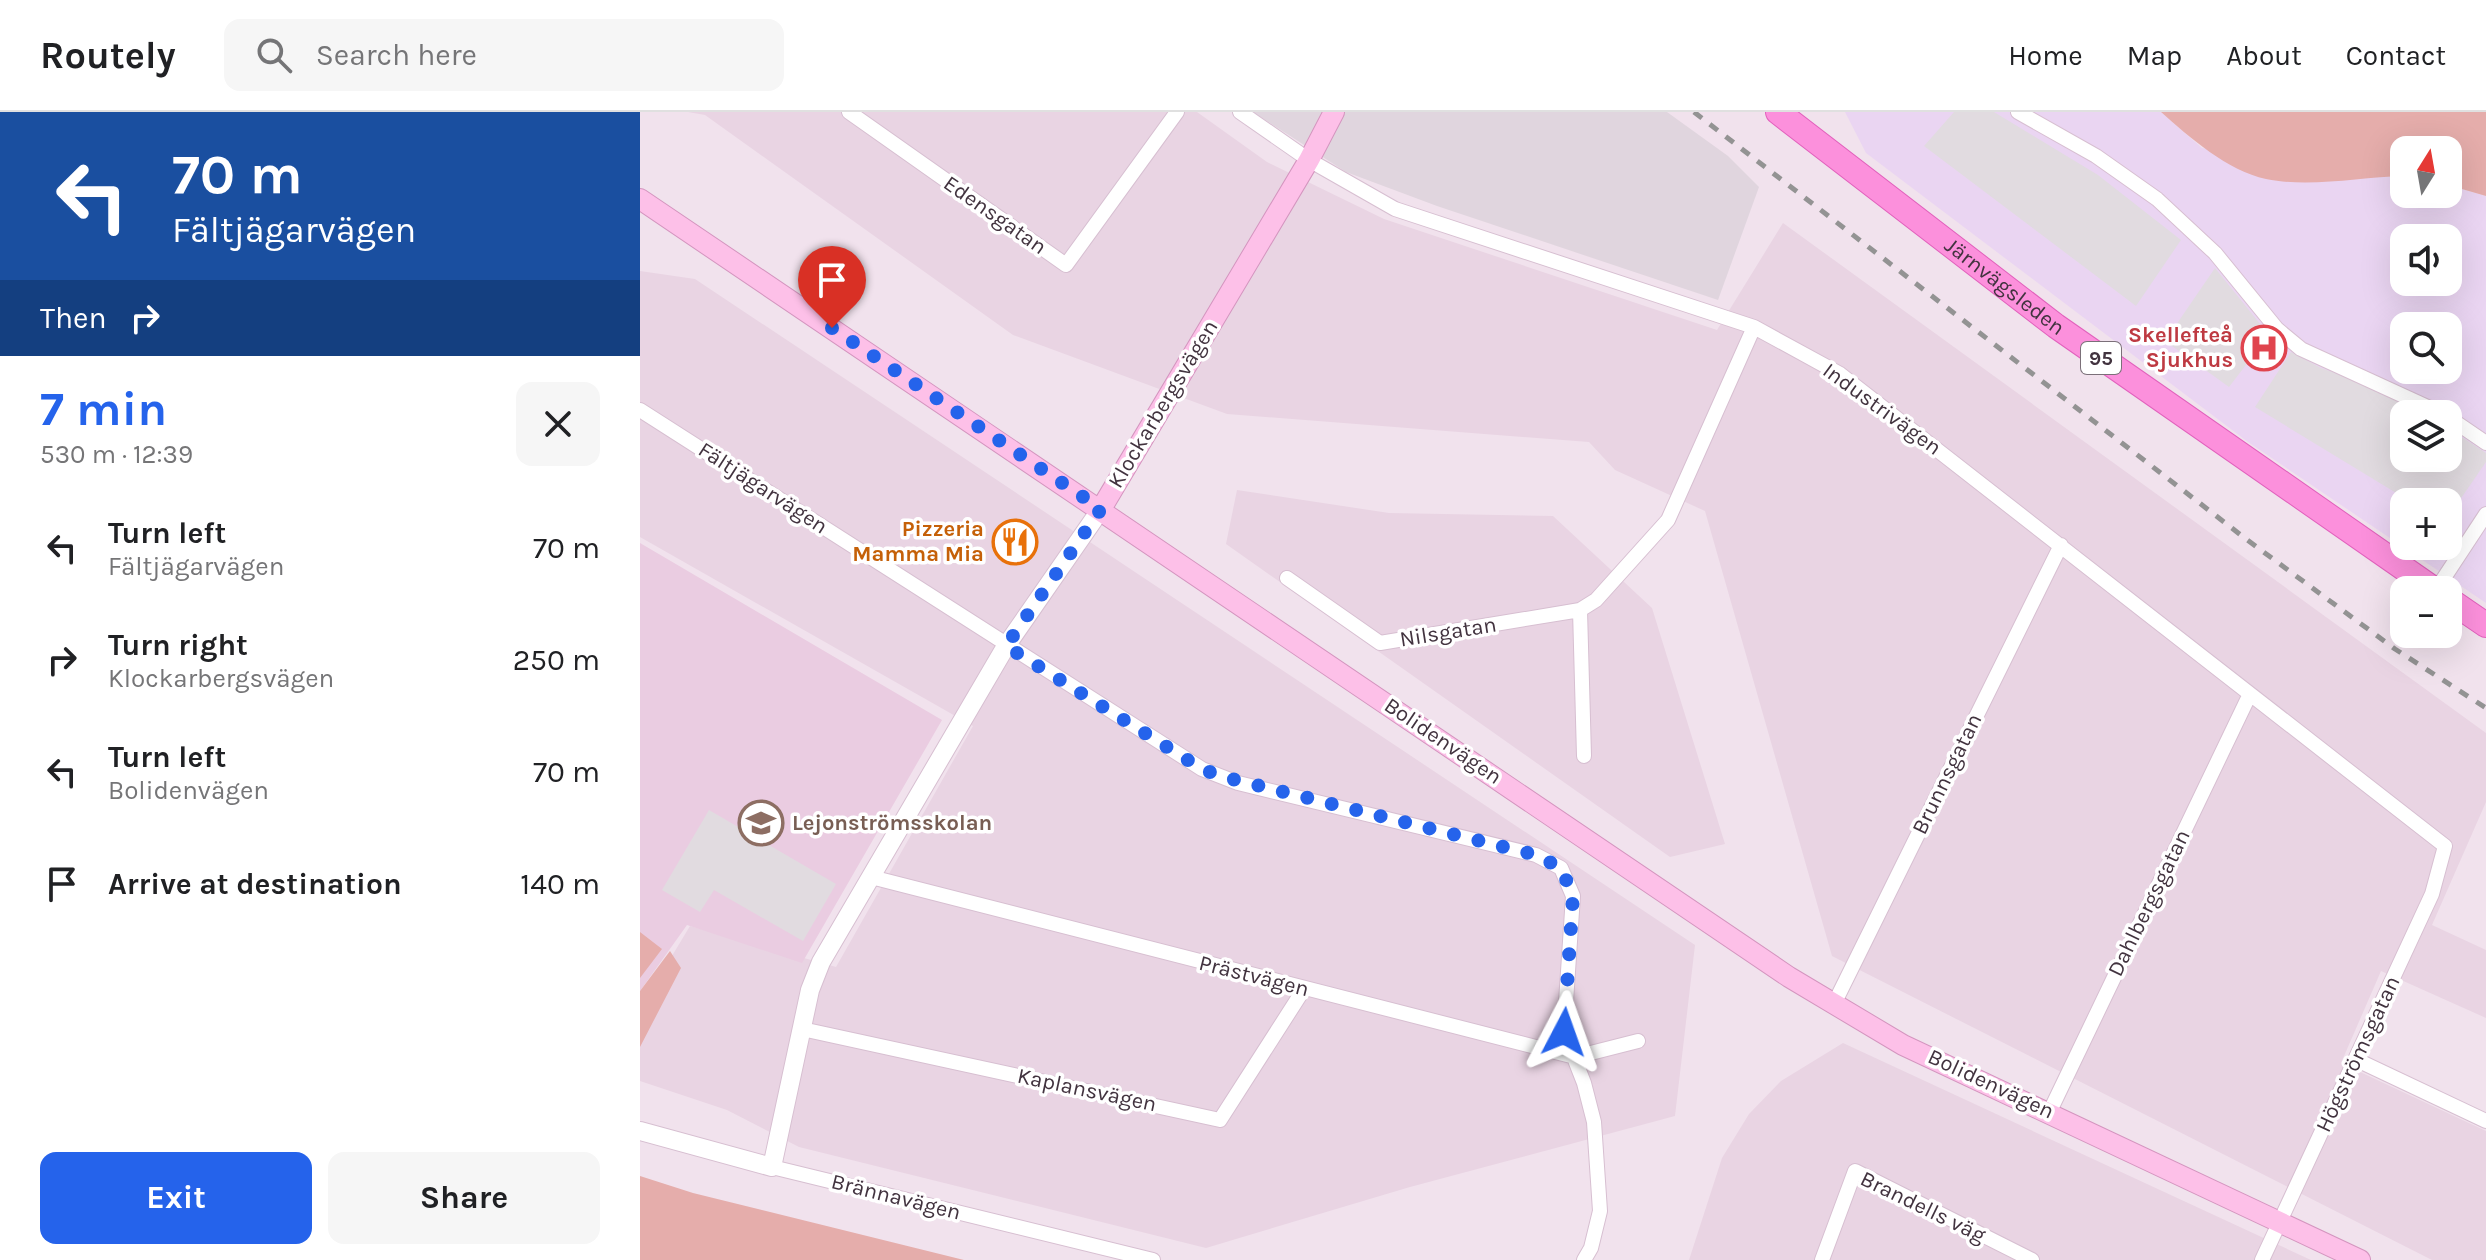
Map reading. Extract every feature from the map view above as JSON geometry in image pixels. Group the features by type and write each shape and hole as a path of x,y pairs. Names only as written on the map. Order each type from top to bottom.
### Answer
{"main road":[{"name":"Klockarbergsvägen","path":"1101,509 1309,160 1334,112"},
{"name":"Järnvägsleden","path":"1778,112 2056,326 2415,576"},
{"name":"Bolidenvägen","path":"640,199 1834,1004 1903,1045 2050,1111 2360,1260"},
{"path":"2462,609 2486,625"}],"street":[{"name":"Edensgatan","path":"849,112 1066,265 1177,112"},
{"name":"Industrivägen","path":"1240,112 1309,160 1395,209 1754,327 1840,374 2445,846"},
{"path":"2018,112 2096,156 2165,206 2215,253 2277,329 2301,349 2411,400"},
{"path":"1584,756 1580,610 1596,600 1668,520 1754,327"},
{"name":"Fältjägarvägen","path":"640,410 1006,646 1214,774 1267,791 1536,855 1561,868 1573,896 1564,1032 1575,1057 1594,1122 1599,1180 1600,1211 1591,1248 1584,1260"},
{"path":"2462,427 2486,443"},
{"name":"Klockarbergsvägen","path":"772,1167 802,1029 821,962 1006,646 1101,509"},
{"path":"2444,576 2486,514"},
{"name":"Brunnsgatan","path":"1834,1004 2061,545"},
{"name":"Nilsgatan","path":"1287,578 1380,643 1580,610"},
{"name":"Dahlbergsgatan","path":"2050,1111 2249,696"},
{"name":"Högströmsgatan","path":"2262,1260 2432,894 2445,846"},
{"name":"Prästvägen","path":"871,877 1575,1057 1638,1041"},
{"name":"Kaplansvägen","path":"802,1029 1220,1120 1304,989"},
{"path":"2357,1060 2486,1121"},
{"name":"Brännavägen","path":"640,1131 772,1167 1153,1260"},
{"name":"Brandells väg","path":"1822,1260 1855,1171 2032,1260"}],"shaded area":[{"path":"688,112 1197,112 1267,162 1384,219 1717,330 1783,223 2486,733 2486,802 2432,925 2486,950 2486,1018 2381,971 2341,1063 2486,1131 2486,1260 2432,1260 1832,956 1705,511 1615,470 1589,442 1227,414 1013,335 705,115"},
{"path":"1253,112 1667,112 1728,156 1759,187 1718,300 1437,206 1346,172"},
{"name":"Skellefteå Sjukhus","path":"1845,112 2161,112 2202,148 2390,177 2390,208 2462,208 2462,189 2486,196 2486,603 2462,587 2462,576 2446,576 2422,560 2462,560 2462,488 2390,488 2390,538 2248,442 1866,153"},
{"path":"1954,112 1994,112 2098,175 2181,240 2136,306 1924,146"},
{"path":"2161,112 2486,112 2486,196 2462,189 2462,136 2390,136 2390,177 2317,182 2283,181 2252,175 2223,161"},
{"path":"2215,268 2269,335 2229,387 2165,341"},
{"path":"640,271 695,279 1695,945 1675,1116 1410,1187 1206,1248 799,1147 727,1110 640,1081 640,1009 690,926 836,967 973,726 640,537"},
{"path":"2291,352 2321,368 2387,391 2403,400 2390,400 2390,472 2462,472 2462,437 2486,453 2486,462 2462,497 2462,488 2390,489 2255,407"},
{"path":"1237,490 1389,513 1553,516 1652,608 1725,844 1670,857 1226,544"},
{"name":"Lejonströmsskolan","path":"640,543 942,720 802,963 687,925 640,991"},
{"path":"709,810 836,884 803,941 714,890 700,912 662,890"},
{"path":"640,932 662,949 640,978"},
{"path":"670,951 681,968 640,1047 640,991"},
{"path":"1843,1043 2311,1260 1689,1260 1722,1158 1749,1114 1781,1081"},
{"path":"640,1176 693,1193 964,1260 640,1260"}],"railway":[{"path":"1694,112 2246,539 2395,649 2486,708"}],"place":[{"name":"Skellefteå Sjukhus","path":"2264,348"},
{"name":"Pizzeria Mamma Mia","path":"1015,542"},
{"name":"Lejonströmsskolan","path":"761,823"}],"route":[{"path":"832,328 1101,509 1006,646 1202,769 1238,783 1536,855 1561,868 1573,896 1564,1032"}]}
